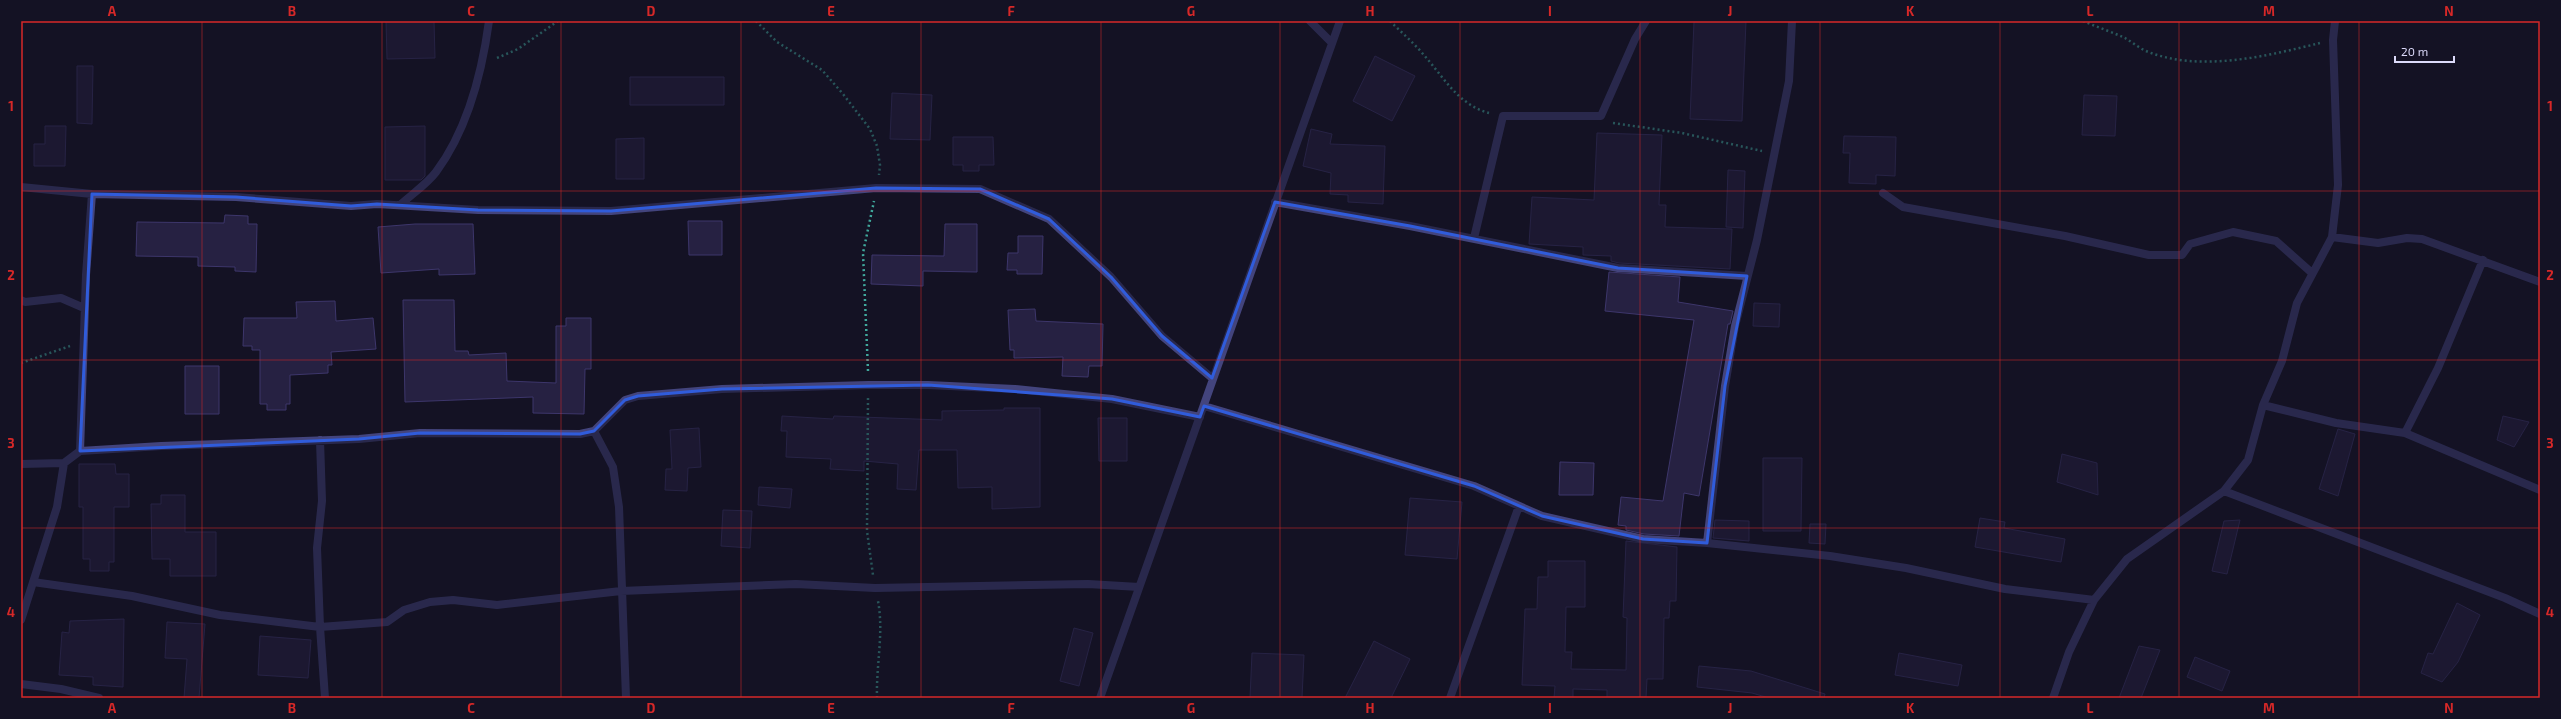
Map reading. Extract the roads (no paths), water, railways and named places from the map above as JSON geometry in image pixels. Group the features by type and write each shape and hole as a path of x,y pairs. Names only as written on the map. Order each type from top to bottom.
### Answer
{"street":[{"path":"400,204 436,173 462,128 484,63 489,21"},
{"path":"1310,21 1332,43"},
{"path":"1100,698 1204,406 1212,378 1340,21"},
{"path":"1474,238 1503,116 1601,116 1635,39 1646,21"},
{"path":"1707,543 1725,386 1735,326 1757,240 1789,81 1792,21"},
{"path":"2052,698 2069,652 2094,600 2127,559 2224,491 2248,460 2262,405 2282,361 2297,303 2332,237 2338,185 2333,40 2335,21"},
{"path":"21,187 92,194 236,197 351,206 400,204 478,210 611,211 876,188 980,189 1049,219 1111,277 1162,336 1212,378"},
{"path":"1882,193 1903,207 2065,236 2149,255 2182,255 2190,244 2233,232 2276,241 2312,273"},
{"path":"80,451 84,308 92,194"},
{"path":"1275,202 1474,238 1618,268 1747,276"},
{"path":"2332,237 2378,243 2408,238 2422,238 2540,282"},
{"path":"2405,433 2438,368 2483,260"},
{"path":"21,300 25,302 61,298 84,308"},
{"path":"21,464 64,463 80,451 358,439 420,433 580,434 594,431 624,400 638,396 722,390 868,385 928,385 1030,391 1112,399 1200,417"},
{"path":"2262,405 2336,423 2405,433 2540,490"},
{"path":"1204,406 1474,486 1542,516 1643,539 1707,543 1830,556 1906,568 2005,589 2094,600"},
{"path":"594,431 613,467 619,507 626,698"},
{"path":"320,440 322,501 317,548 320,627 325,698"},
{"path":"21,620 57,507 64,463"},
{"path":"2224,491 2505,598 2540,614"},
{"path":"1450,698 1519,506"},
{"path":"33,582 132,596 220,615 320,627 387,622 404,610 430,602 453,600 497,605 621,591 796,584 875,588 1088,584 1140,587"},
{"path":"21,684 61,689 99,698"}]}
